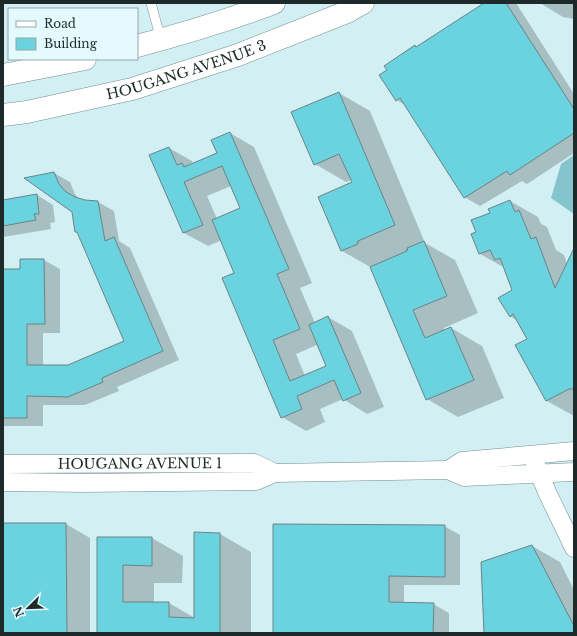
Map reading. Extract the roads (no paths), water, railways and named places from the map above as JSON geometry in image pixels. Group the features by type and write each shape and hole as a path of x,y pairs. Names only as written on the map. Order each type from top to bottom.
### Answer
{"highway":[{"path":"138,46 241,15 274,3"},
{"name":"HOUGANG AVENUE 3","path":"3,115 27,112 132,89 238,55 290,36 347,12 363,3"},
{"path":"3,75 80,60"}],"street":[{"name":"HOUGANG AVENUE 1","path":"448,470 462,461 574,451"},
{"path":"531,455 574,548"},
{"name":"HOUGANG AVENUE 1","path":"3,464 254,463 275,473"},
{"name":"HOUGANG AVENUE 1","path":"3,482 84,483 256,481 275,473 448,470 464,477 574,472"}],"lane":[{"path":"151,3 161,40"}]}
